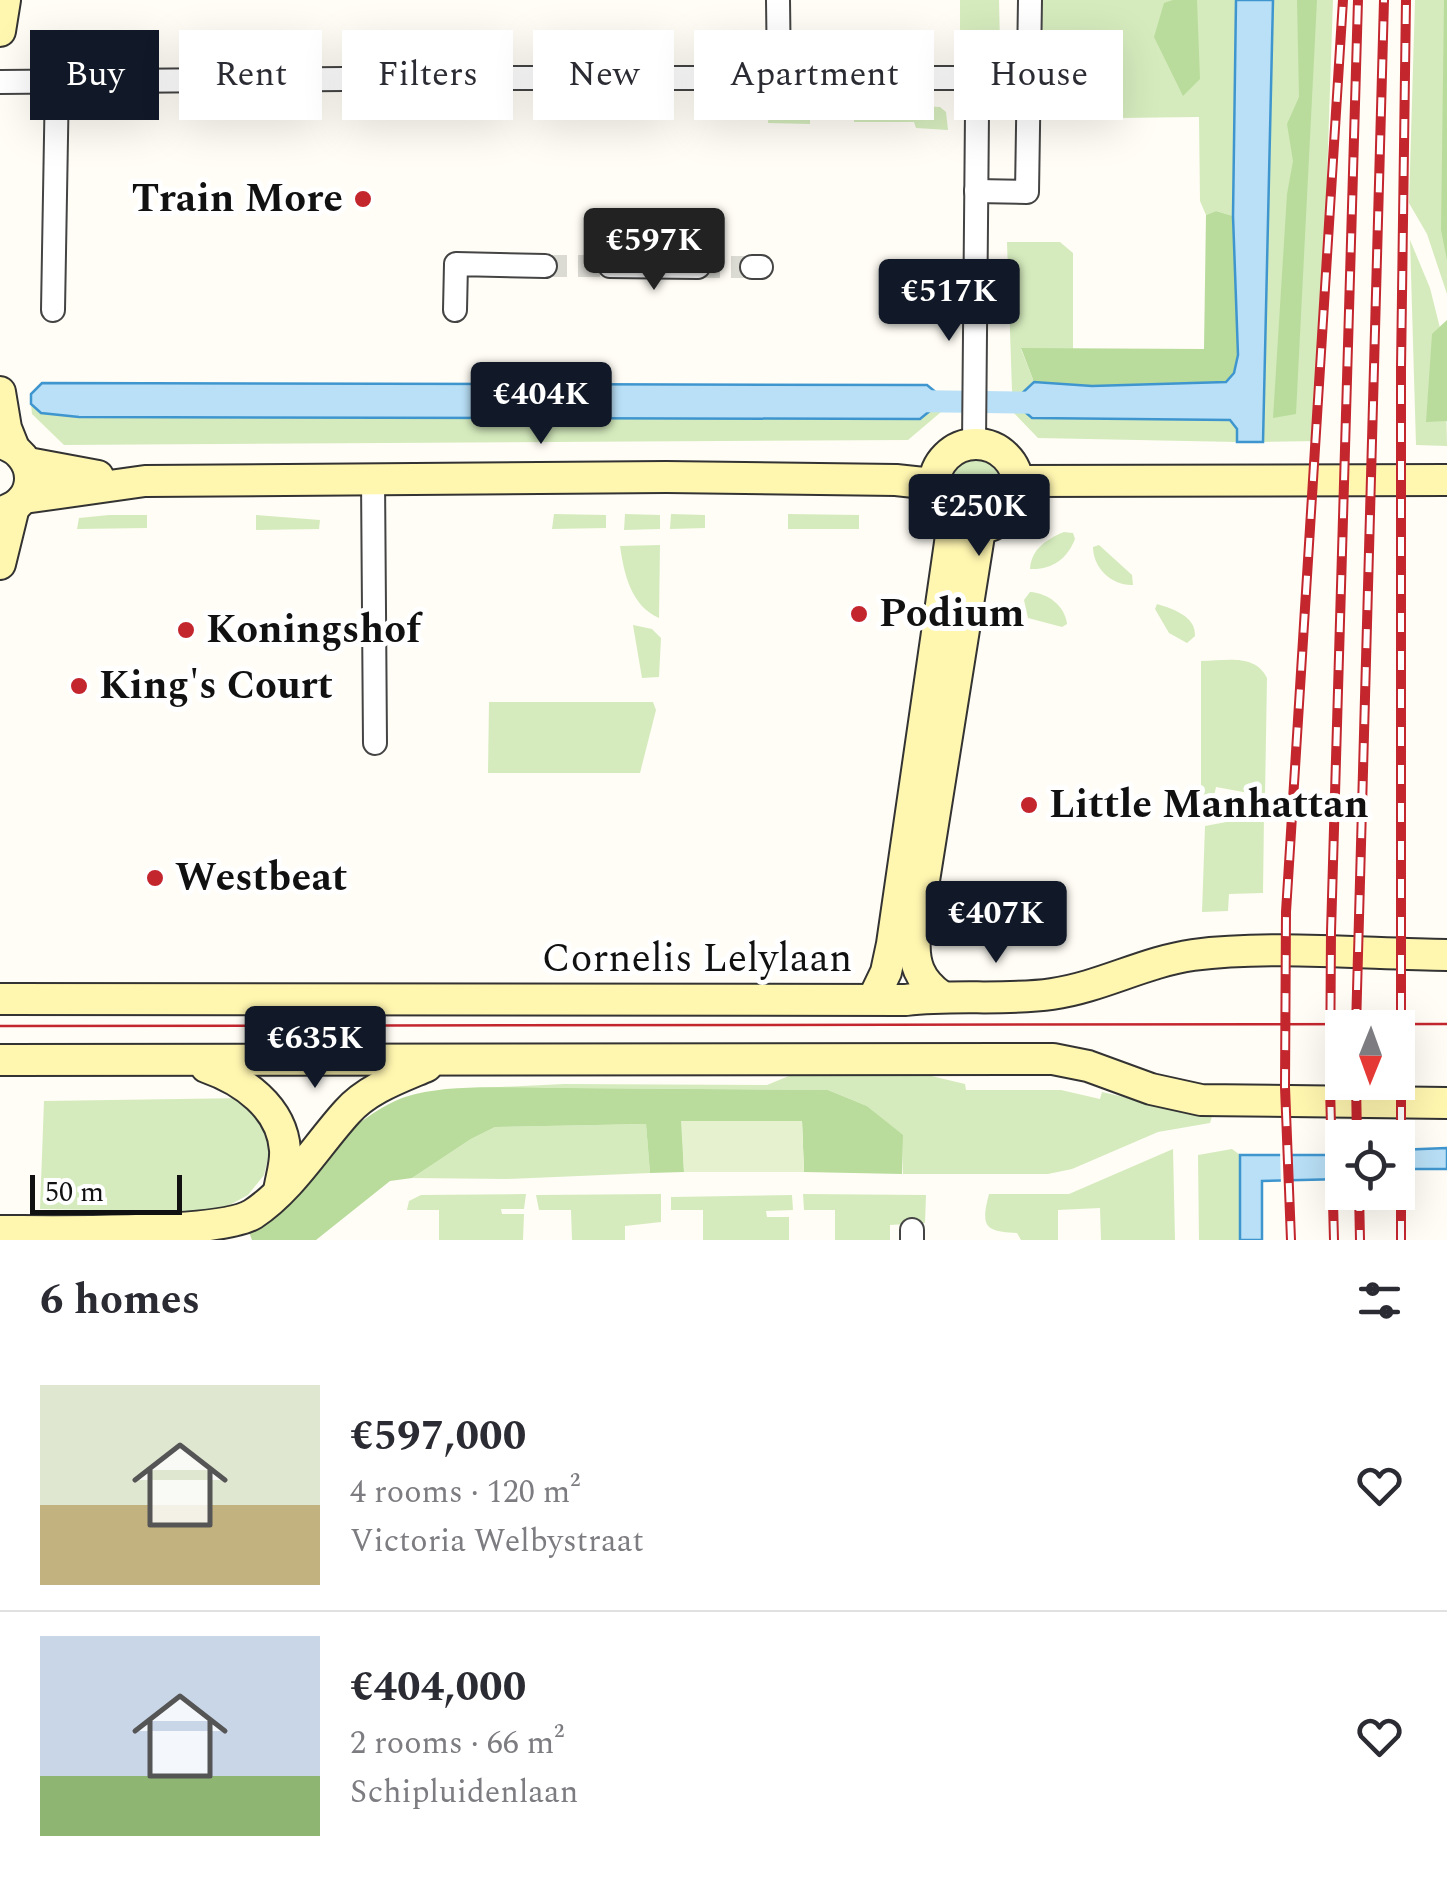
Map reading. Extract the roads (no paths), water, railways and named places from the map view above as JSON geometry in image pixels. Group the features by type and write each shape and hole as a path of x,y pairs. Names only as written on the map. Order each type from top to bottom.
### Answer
{"main road":[{"path":"0,31 5,0"},
{"path":"0,392 14,451 31,480 13,506 0,564"},
{"path":"974,444 996,449 1006,456 1019,480 1016,502 1002,520 966,525 939,507 933,484 944,459 961,447 974,444"},
{"path":"14,451 77,474 146,481 666,477 896,480 933,484"},
{"path":"1019,480 1441,480"},
{"path":"13,506 146,481"},
{"path":"941,996 926,986 920,976 914,936 966,525"},
{"path":"873,999 886,972 894,936 966,525"},
{"name":"Cornelis Lelylaan","path":"0,999 873,999 1051,994 1088,986 1144,965 1220,953 1447,955"},
{"path":"0,1060 1052,1059 1201,1100 1447,1103"},
{"path":"0,1231 230,1224 250,1216 279,1190 321,1146 348,1110 371,1092 438,1061"},
{"path":"192,1062 232,1076 258,1096 272,1116 285,1151 279,1190"}],"street":[{"path":"778,0 778,30"},
{"path":"976,192 1026,192 1030,0"},
{"path":"159,79 694,76"},
{"path":"934,78 966,78 978,113 974,444"},
{"path":"0,82 30,81"},
{"path":"53,310 57,120"},
{"path":"455,310 456,264 545,266"},
{"path":"610,266 698,267"},
{"path":"373,478 375,743"}],"water":[{"path":"1236,0 1273,0 1263,442 1237,442 1237,429 1230,420 1032,418 1018,406 1018,397 1034,382 1092,386 1226,382 1234,373 1238,355 1233,216"},
{"path":"42,383 927,385 938,394 937,405 920,419 79,417 41,413 31,404 31,394"},
{"path":"1447,1148 1447,1169 1415,1169 1415,1149"},
{"path":"1240,1155 1325,1155 1325,1179 1262,1181 1262,1240 1240,1240"}],"waterway":[{"path":"910,401 1048,403"}],"tunnel":[{"path":"545,266 610,266"},
{"path":"698,267 752,267"}],"tram line":[{"path":"0,1026 1447,1024"}],"railway":[{"path":"1291,1240 1285,1087 1286,912 1343,0"},
{"path":"1334,1240 1331,932 1358,0"},
{"path":"1356,1010 1384,0"},
{"path":"1401,1240 1401,368 1406,0"},
{"path":"1356,1100 1357,1120"},
{"path":"1359,1210 1360,1240"}],"place":[{"name":"Train More","path":"363,199"},
{"name":"Podium","path":"859,614"},
{"name":"Koningshof","path":"186,630"},
{"name":"King's Court","path":"79,686"},
{"name":"Little Manhattan","path":"1029,805"},
{"name":"Westbeat","path":"155,878"}]}
